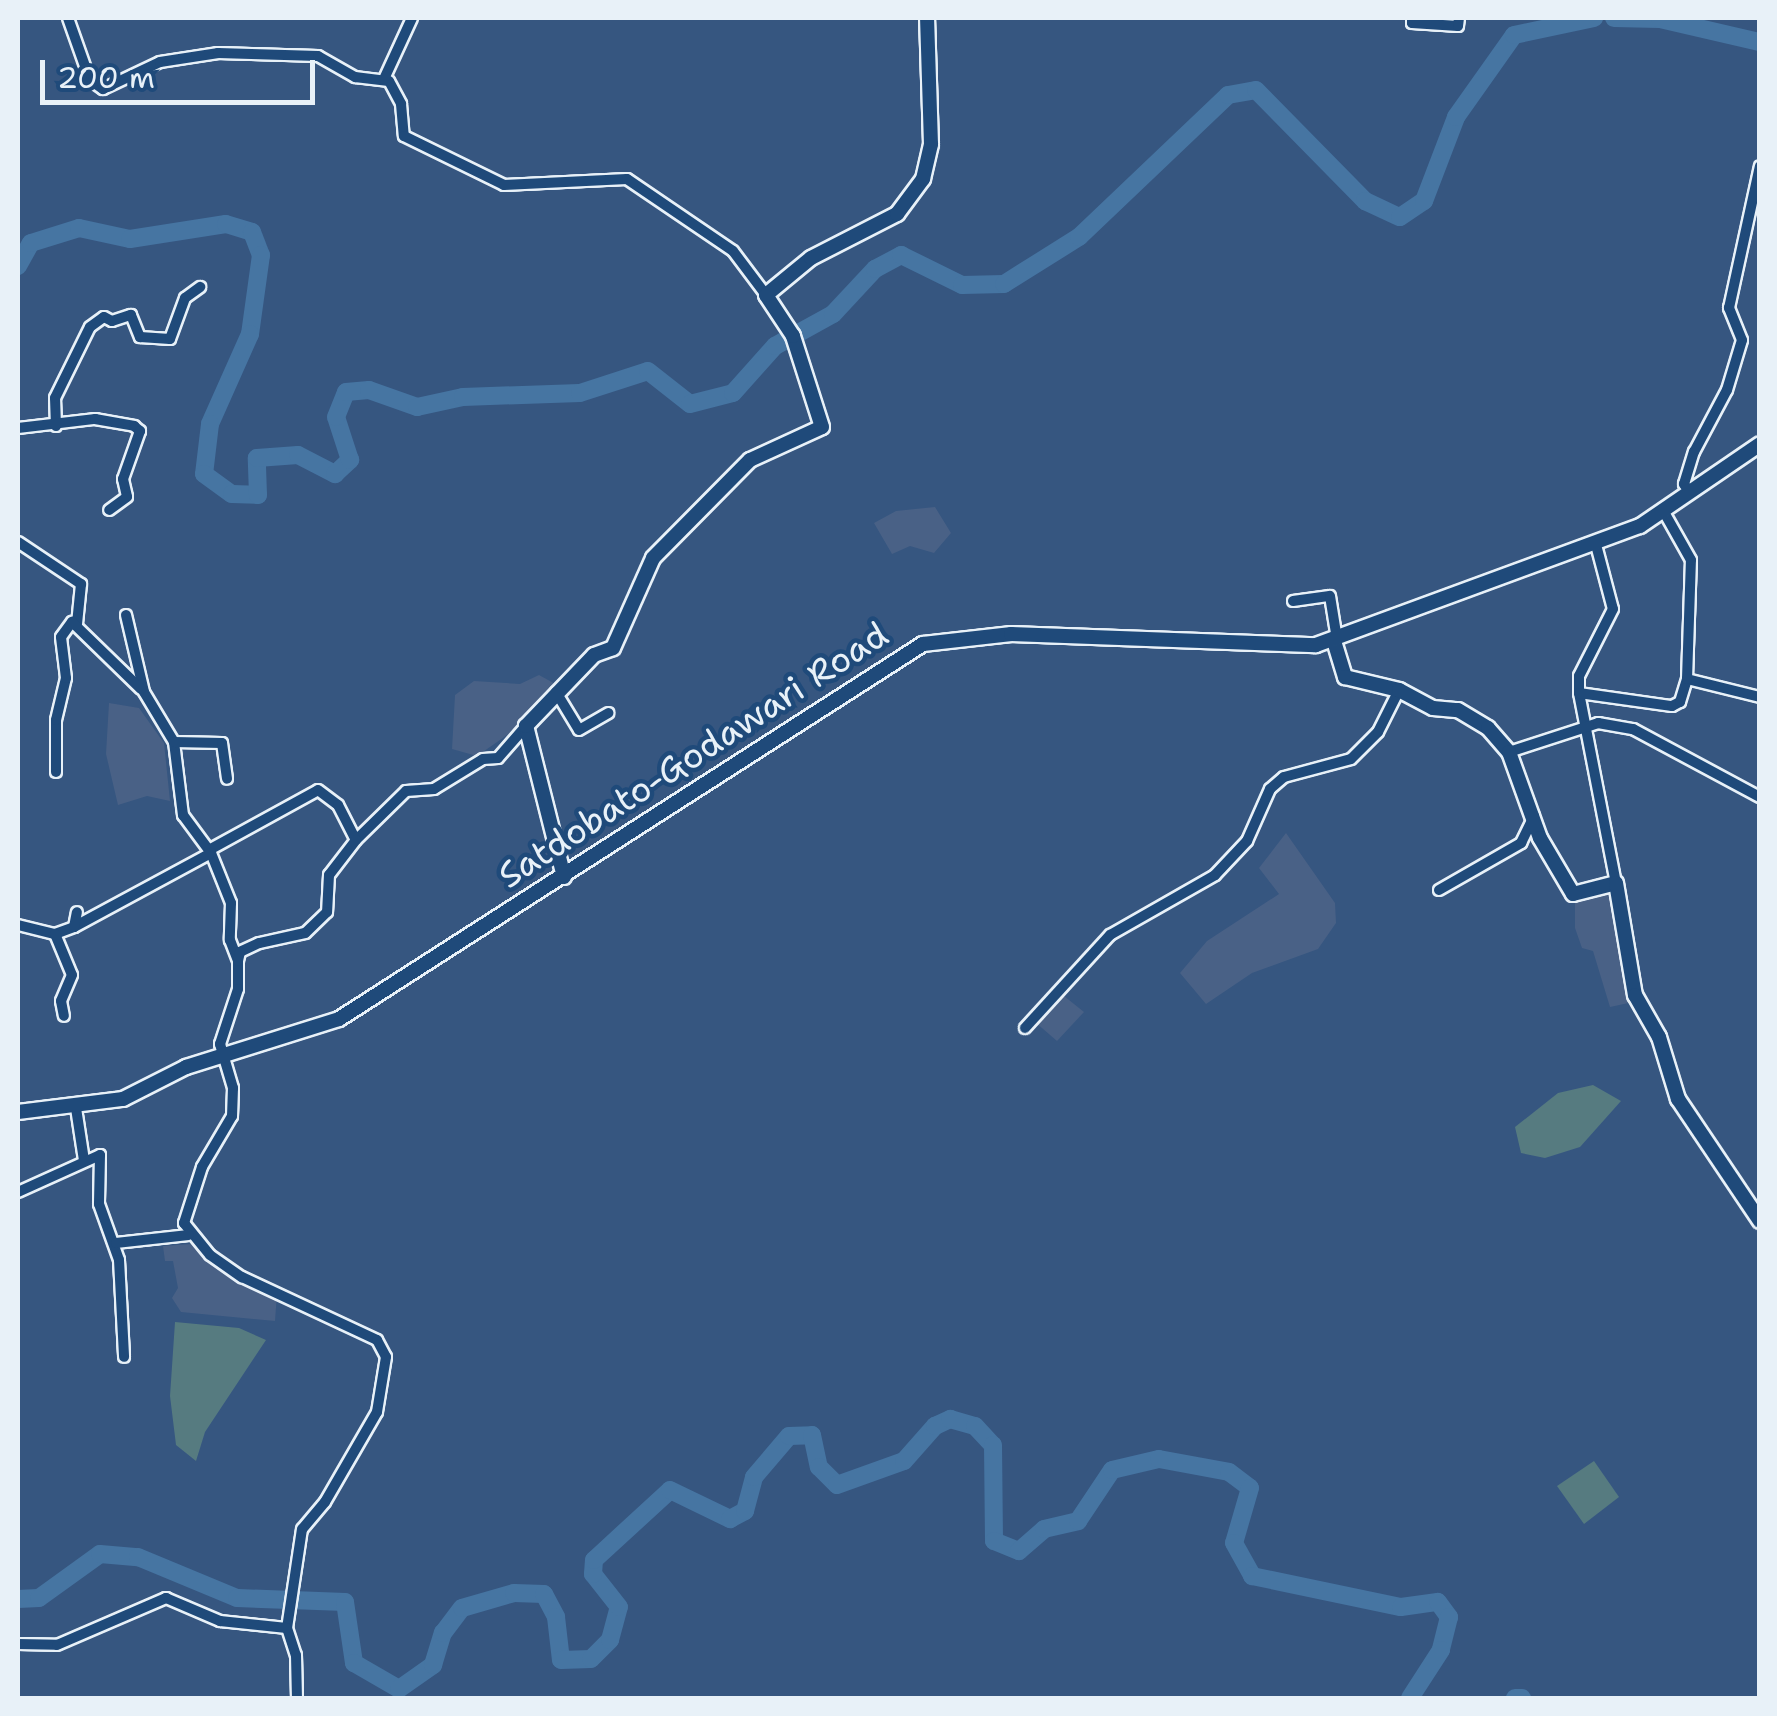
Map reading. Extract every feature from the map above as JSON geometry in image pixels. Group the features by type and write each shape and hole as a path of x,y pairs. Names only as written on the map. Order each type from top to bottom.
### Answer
{"street":[{"path":"68,18 90,80 104,89 160,62 218,53 318,56 355,77 384,80 396,90 404,136 504,185 627,179 732,250 793,336 822,427 750,460 652,558 613,648 594,655 498,758 483,759 434,789 406,791 356,840 329,875 327,912 305,934 240,952 222,1055 233,1088 232,1116 202,1166 184,1222 189,1234 242,1277 377,1340 386,1357 376,1412 325,1502 302,1529 287,1628 296,1655 297,1698"},
{"path":"384,80 412,18"},
{"path":"769,299 811,258 897,214 923,179 931,144 927,18"},
{"path":"1412,18 1412,23 1458,26 1458,18"},
{"path":"1690,493 1684,484 1694,452 1727,390 1742,340 1729,308 1760,166"},
{"path":"56,426 56,398 90,327 104,316 112,321 131,314 140,337 170,340 185,298 200,287"},
{"path":"18,428 118,419 140,431 123,479 127,497 109,510"},
{"name":"Satdobato-Godawari Road","path":"18,1112 76,1108 140,1093 222,1055 340,1019 564,877 838,692 923,644 975,634 1298,646 1336,640 1664,512 1760,444"},
{"path":"1579,693 1676,706 1687,679 1691,560 1664,512"},
{"path":"1595,541 1612,609 1579,676 1579,693 1635,995 1658,1037 1678,1099 1760,1221"},
{"path":"18,542 81,584 77,624"},
{"path":"1293,601 1330,596 1345,677 1400,690 1434,708 1473,717 1508,752 1573,894 1616,882"},
{"path":"126,615 144,692"},
{"path":"56,772 56,720 66,678 61,637 72,622 144,692 174,742 183,814 210,852 231,903 230,940 238,961"},
{"path":"1687,679 1760,697"},
{"path":"1025,1028 1110,935 1215,875 1248,841 1270,789 1284,777 1351,759 1378,732 1400,690"},
{"path":"556,692 579,730 609,713"},
{"path":"1508,752 1598,722 1632,728 1760,797"},
{"path":"526,726 564,877"},
{"path":"174,742 222,743 227,779"},
{"path":"18,926 55,934 74,928 318,790 338,805 356,840"},
{"path":"1438,890 1521,843 1534,816"},
{"path":"74,928 77,912"},
{"path":"55,934 72,975 61,1000 64,1016"},
{"path":"76,1108 84,1160"},
{"path":"18,1192 100,1155 99,1204 116,1243 124,1356"},
{"path":"116,1243 189,1234"},
{"path":"18,1644 57,1645 98,1632 121,1612 166,1598 220,1621 287,1628"}],"shaded area":[{"path":"935,507 951,533 934,553 910,546 892,554 874,523 896,511"},
{"path":"539,675 559,686 523,724 477,756 452,749 455,695 474,681 520,684"},
{"path":"109,703 139,708 164,743 170,801 147,796 118,805 106,754"},
{"path":"1286,833 1335,903 1336,923 1318,949 1252,973 1206,1004 1180,973 1207,941 1279,894 1259,868"},
{"path":"1615,887 1633,1002 1610,1007 1593,951 1582,948 1575,928 1575,897"},
{"path":"1059,992 1084,1012 1057,1041 1035,1022"},
{"path":"192,1244 277,1293 275,1321 181,1312 172,1298 178,1288 173,1261 165,1261 163,1246"}],"green space":[{"path":"1593,1085 1621,1101 1580,1147 1545,1158 1521,1153 1515,1127 1558,1093"},
{"path":"175,1322 239,1328 266,1340 205,1432 196,1461 176,1445 170,1396"},
{"path":"1594,1461 1619,1497 1584,1524 1557,1486"}],"waterway":[{"path":"18,266 31,243 79,228 130,239 226,224 252,232 261,255 250,334 210,424 204,474 232,494 258,495 257,458 298,455 335,474 350,460 336,417 346,392 369,390 417,407 463,397 580,393 648,371 690,404 733,393 775,346 833,314 875,269 901,255 962,285 1004,284 1079,237 1228,95 1256,90 1365,201 1400,217 1424,201 1456,117 1514,35 1594,18"},
{"path":"1614,18 1660,19 1760,42"},
{"path":"18,1599 39,1598 100,1554 138,1557 237,1598 345,1602 354,1663 399,1689 433,1665 443,1633 462,1608 514,1593 544,1594 556,1617 561,1660 591,1659 610,1640 619,1607 593,1574 594,1560 670,1490 730,1519 745,1511 754,1477 789,1436 812,1435 819,1467 837,1485 904,1461 935,1426 950,1419 975,1426 993,1445 994,1541 1019,1551 1044,1529 1078,1521 1112,1470 1159,1459 1229,1472 1250,1488 1234,1543 1252,1576 1401,1607 1438,1602 1449,1617 1441,1650 1410,1698"},
{"path":"1515,1698 1522,1698"}]}
